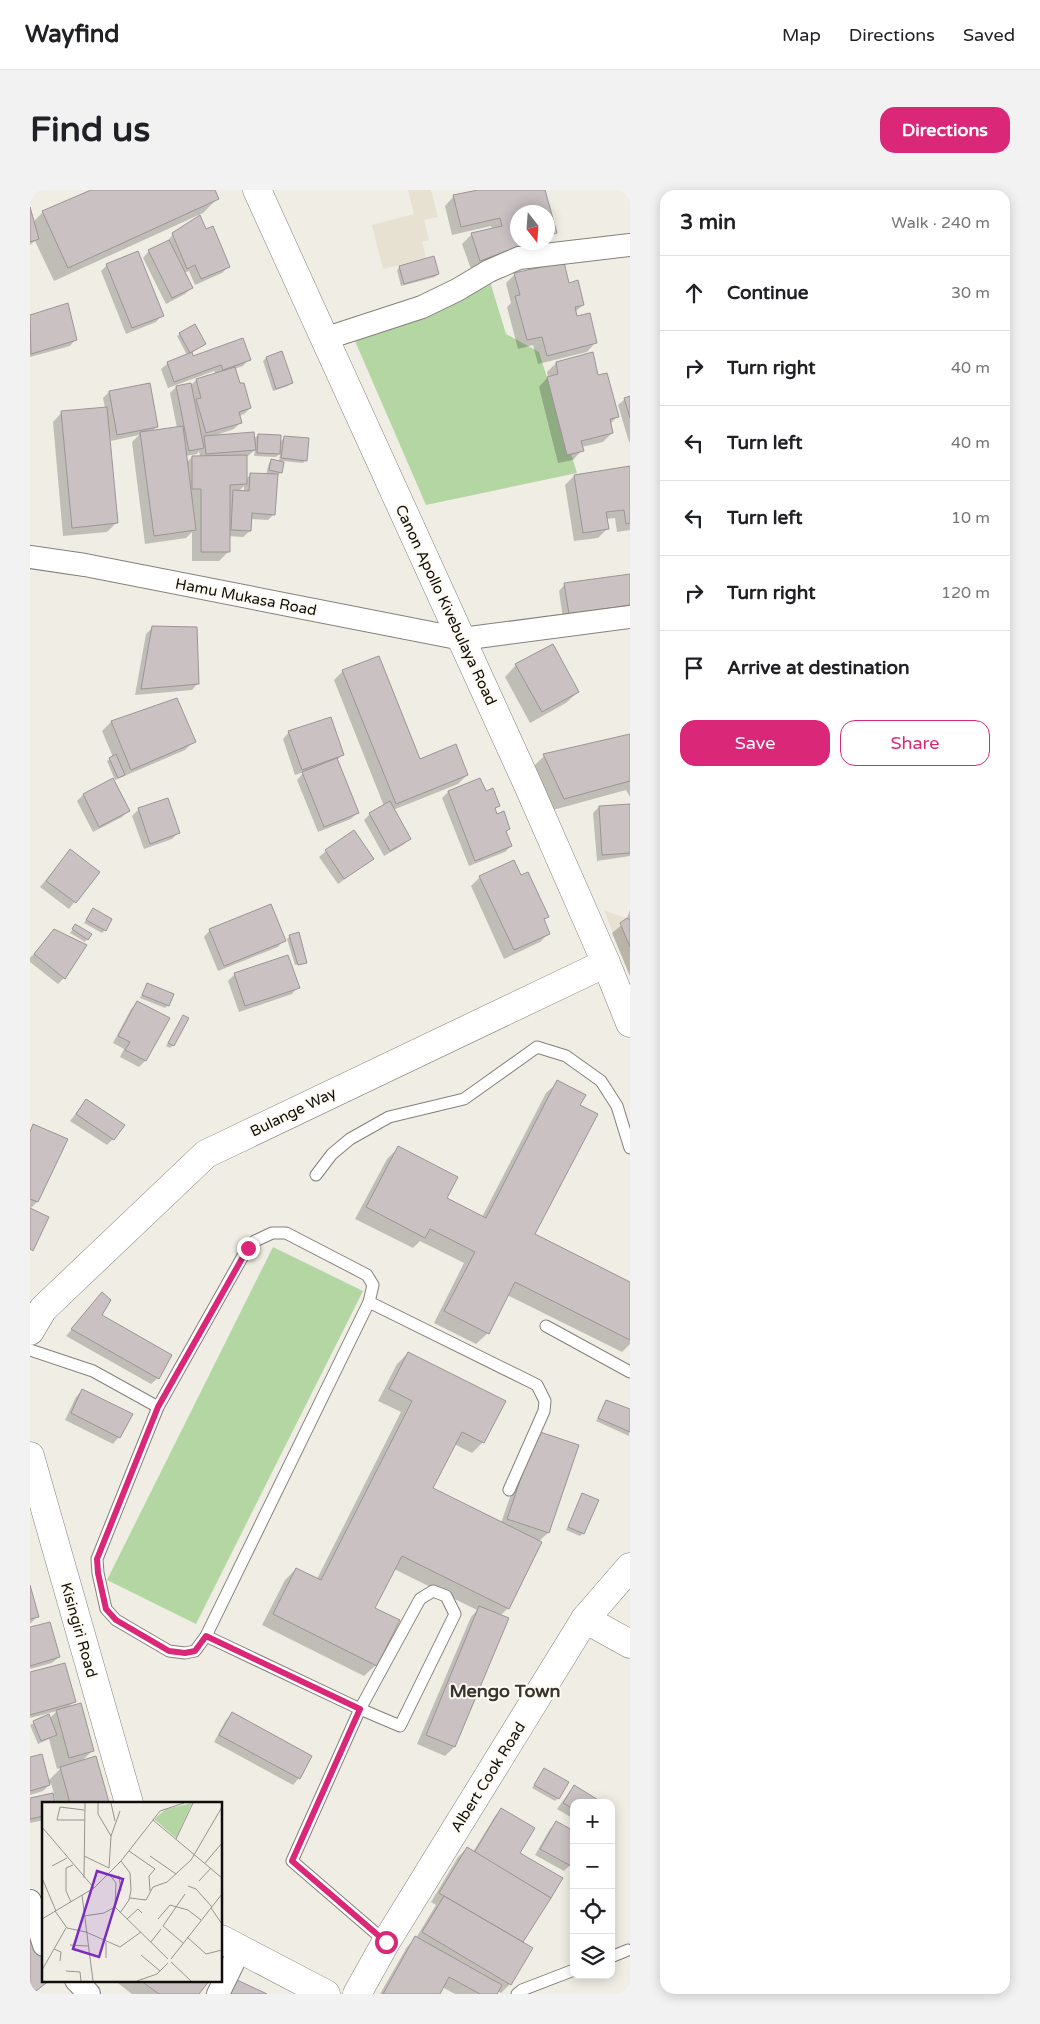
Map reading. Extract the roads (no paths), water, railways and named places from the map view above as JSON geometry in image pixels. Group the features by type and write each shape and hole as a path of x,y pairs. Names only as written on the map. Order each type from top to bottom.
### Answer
{"main road":[{"name":"Canon Apollo Kivebulaya Road","path":"257,190 527,783 606,963 630,1023"},
{"name":"Bulange Way","path":"30,1331 43,1309 206,1154 606,963"},
{"name":"Kisingiri Road","path":"30,1456 129,1802"},
{"name":"Albert Cook Road","path":"357,1994 386,1942 585,1619 630,1567"},
{"path":"585,1619 630,1644"},
{"path":"231,1944 326,1994"}],"street":[{"path":"324,339 422,307 519,258 630,246"},
{"name":"Hamu Mukasa Road","path":"30,557 85,565 462,639 630,617"},
{"path":"30,1901 42,1939"},
{"path":"222,1979 231,1944"},
{"path":"78,1982 89,1994"}],"lane":[{"path":"316,1175 332,1154 358,1135 389,1117 464,1100 537,1047 566,1056 601,1080 617,1106 630,1148"},
{"path":"286,1233 367,1275 373,1285 369,1302 206,1636 195,1651 185,1653 169,1651 121,1624 106,1609 97,1559 158,1407 248,1248 265,1235 286,1233"},
{"path":"369,1302 537,1386 544,1401 544,1411 509,1490"},
{"path":"546,1326 630,1372"},
{"path":"30,1350 93,1371 158,1407"},
{"path":"206,1636 360,1709 400,1726 456,1614 446,1596 433,1591 420,1599 360,1709 292,1861 386,1942"},
{"path":"615,1955 628,1950"},
{"path":"517,1994 522,1990 570,1972"}],"district":[{"name":"Mengo Town","path":"505,1691"}]}
